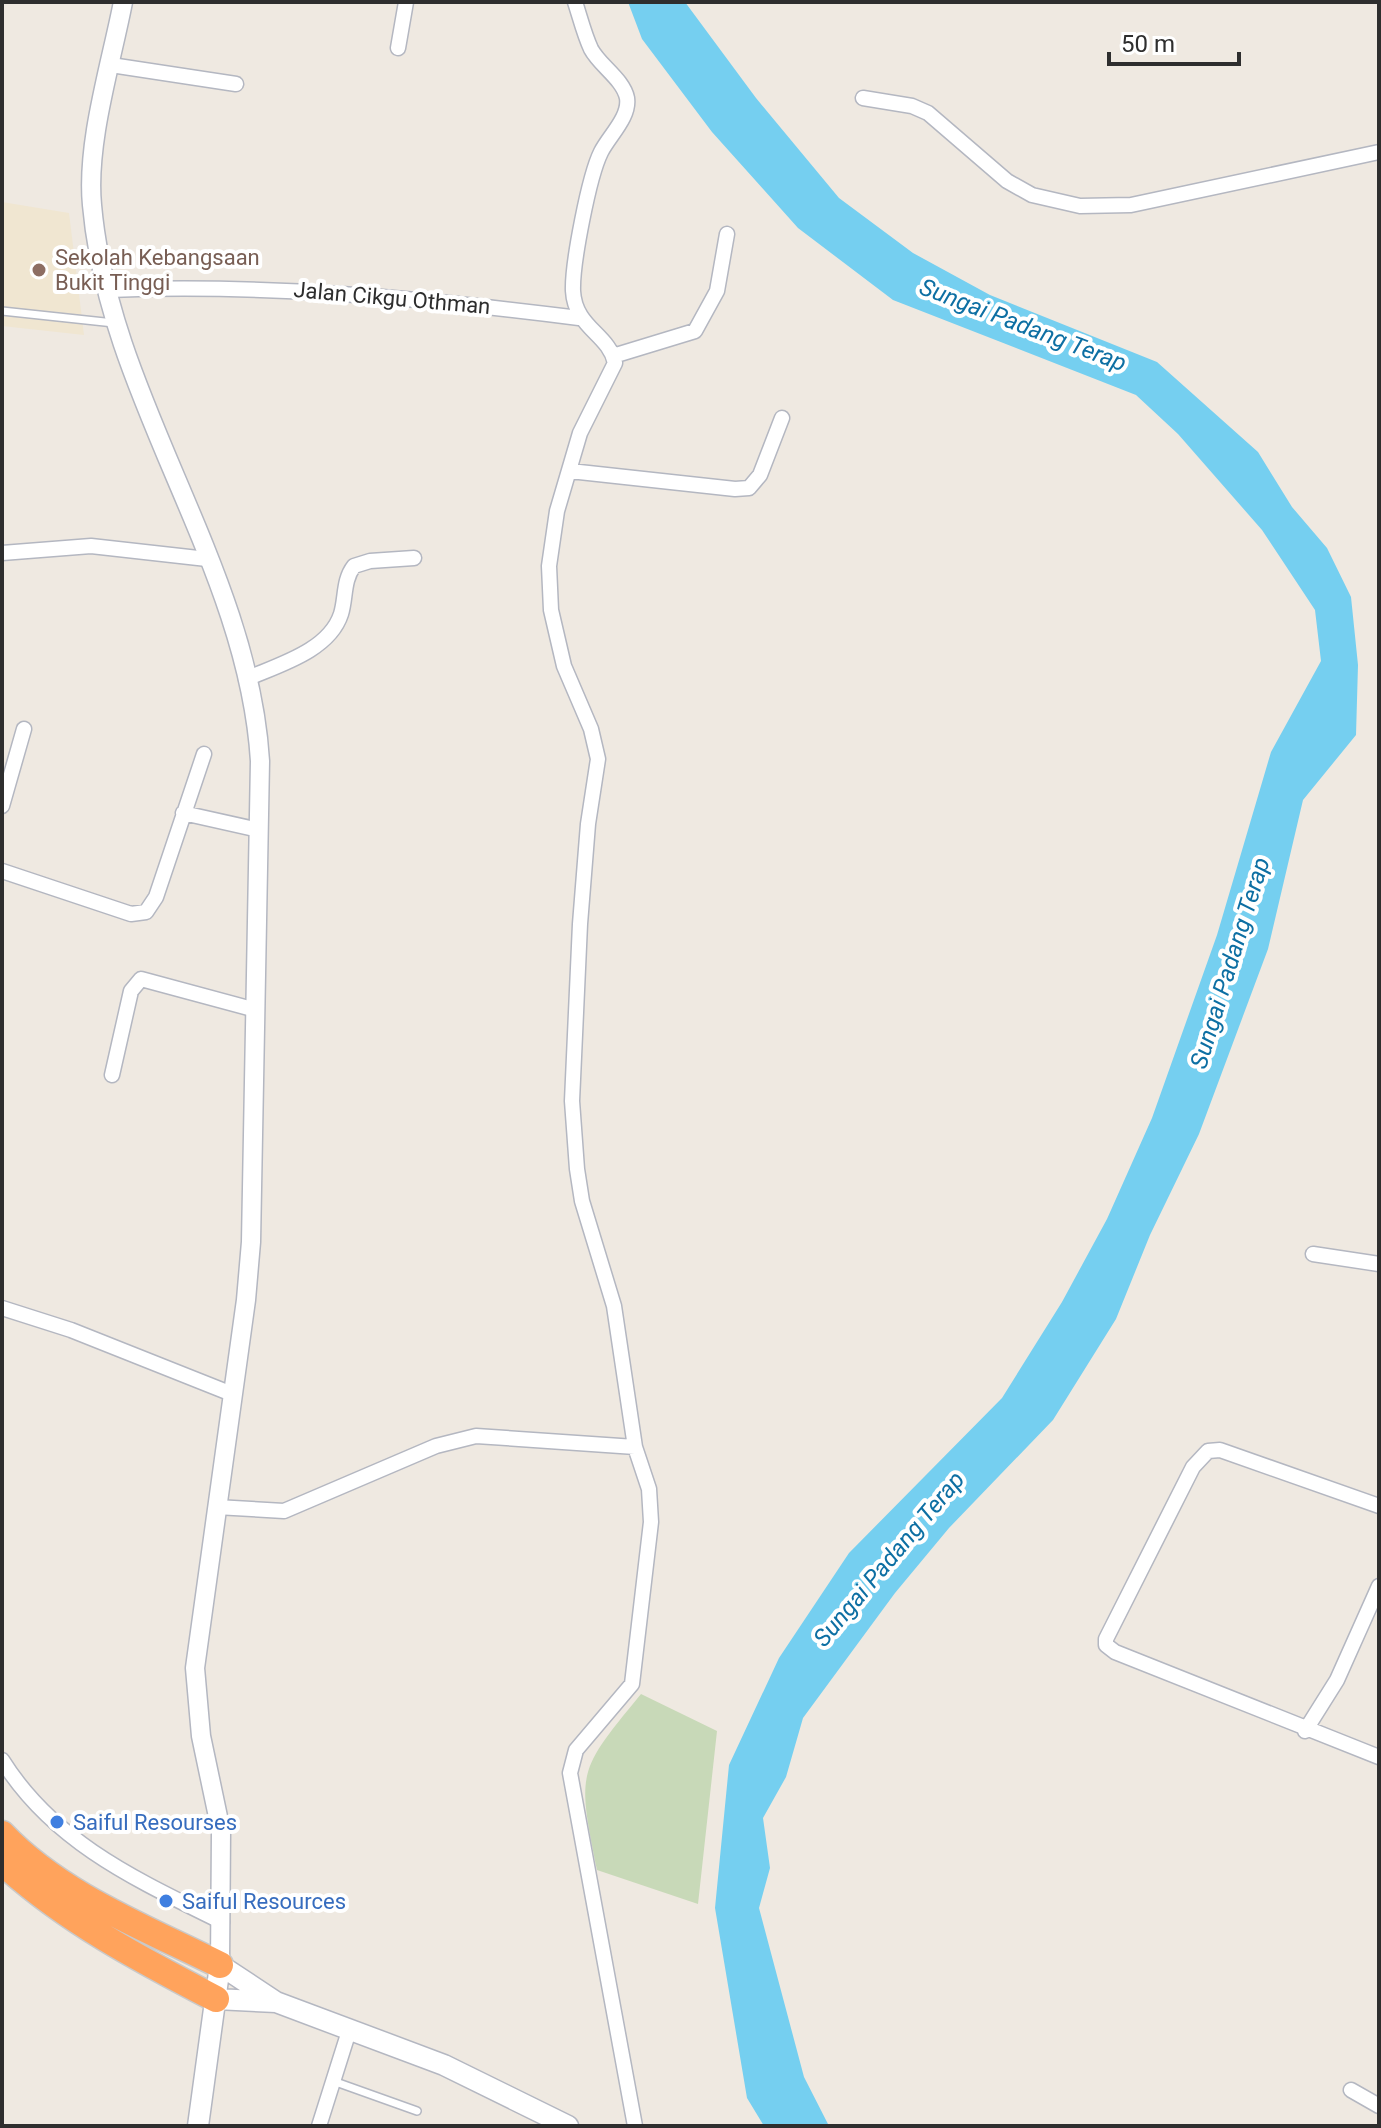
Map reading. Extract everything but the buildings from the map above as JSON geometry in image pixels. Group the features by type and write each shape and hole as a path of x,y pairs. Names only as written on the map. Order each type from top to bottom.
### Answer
{"highway":[{"path":"2,1834 46,1872 108,1909 220,1965"},
{"path":"2,1862 36,1893 110,1941 216,1999"}],"main road":[{"path":"198,2126 220,1965 276,2002 444,2065 568,2126"},
{"path":"216,1999 276,2002"}],"street":[{"path":"123,2 91,180 96,241 117,323 207,559 246,679 259,745 251,1242 197,1637 195,1686 221,1831 220,1965"},
{"path":"398,48 406,2"},
{"path":"575,2 592,50 620,84 627,105 625,115 598,157 573,288 579,318 613,356 613,369 580,433 557,511 549,566 551,610 564,666 591,729 597,771 582,881 573,1124 582,1201 614,1306 635,1447 649,1489 651,1522 632,1684 576,1750 570,1773 635,2126"},
{"path":"111,65 236,84"},
{"path":"863,98 912,106 928,113 1007,181 1032,195 1080,206 1131,205 1379,152"},
{"path":"613,356 695,331 717,291 727,234"},
{"name":"Jalan Cikgu Othman","path":"109,290 260,287 328,290 579,318"},
{"path":"570,471 749,488 760,475 782,418"},
{"path":"2,553 91,546 207,559"},
{"path":"246,679 308,650 327,636 338,622 349,572 354,566 370,561 414,558"},
{"path":"2,806 24,729"},
{"path":"2,871 139,914 152,906 204,754"},
{"path":"183,813 259,830"},
{"path":"112,1075 131,991 141,979 256,1010"},
{"path":"1313,1254 1379,1264"},
{"path":"2,1308 84,1335 232,1394"},
{"path":"216,1507 284,1511 425,1451 476,1436 635,1447"},
{"path":"1379,1506 1220,1450 1208,1451 1193,1467 1106,1639 1106,1645 1115,1652 1305,1731 1379,1757"},
{"path":"1305,1731 1337,1680 1379,1586"},
{"path":"2,1760 48,1820 72,1839 222,1922"},
{"path":"319,2126 349,2031"},
{"path":"1351,2090 1379,2106"}],"lane":[{"path":"2,311 117,323"},
{"path":"333,2081 417,2111"}],"shaded area":[{"name":"Sekolah Kebangsaan Bukit Tinggi","path":"2,202 69,213 84,335 2,326"}],"green space":[{"path":"641,1694 717,1731 698,1904 597,1870 586,1812 588,1774 604,1740"}],"water":[{"name":"Sungai Padang Terap","path":"628,2 685,2 756,98 839,198 913,253 990,295 1157,362 1258,452 1292,507 1327,548 1351,597 1358,665 1356,735 1303,800 1268,949 1199,1134 1150,1235 1116,1319 1053,1420 949,1528 895,1593 803,1718 786,1777 763,1818 770,1868 759,1908 804,2077 829,2126 764,2126 747,2098 715,1908 729,1765 779,1658 849,1553 1002,1398 1062,1302 1107,1219 1152,1118 1217,935 1271,752 1321,661 1315,610 1262,530 1178,434 1136,395 893,300 798,228 712,132 642,39"}],"place":[{"name":"Sekolah Kebangsaan Bukit Tinggi","path":"39,270"},
{"name":"Saiful Resourses","path":"57,1822"},
{"name":"Saiful Resources","path":"166,1901"}]}
